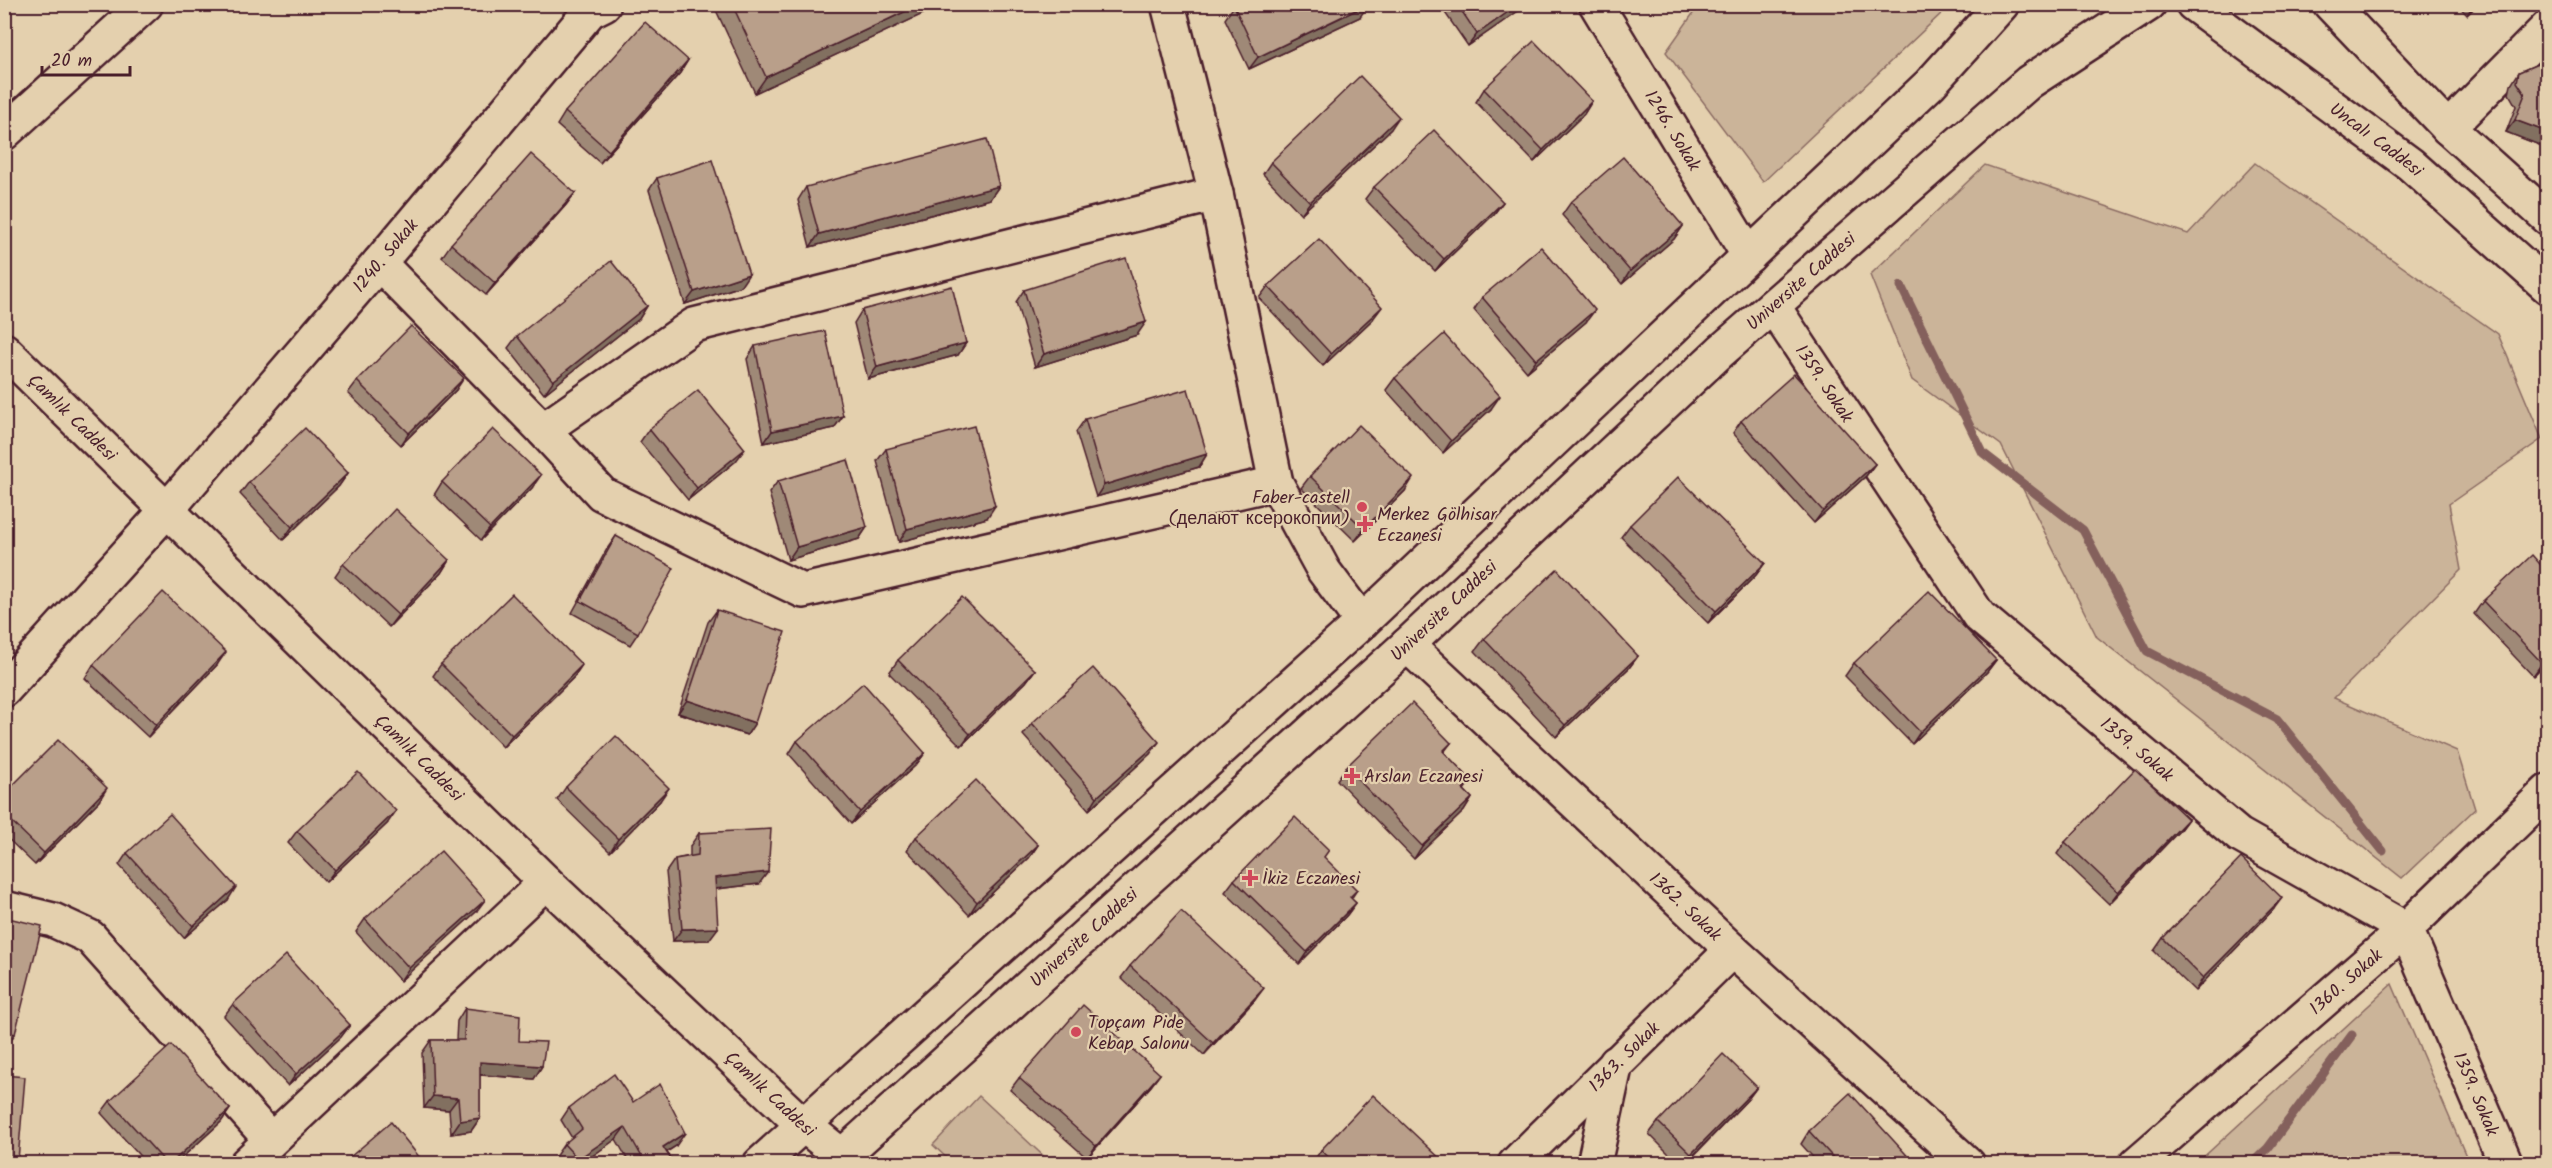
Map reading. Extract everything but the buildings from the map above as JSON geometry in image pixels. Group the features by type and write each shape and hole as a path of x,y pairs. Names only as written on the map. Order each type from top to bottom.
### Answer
{"street":[{"path":"4,133 146,4"},
{"path":"1168,4 1216,194 1276,483 1324,571 1362,622"},
{"name":"1246. Sokak","path":"1596,4 1749,256"},
{"path":"760,1164 1362,622 1930,84 2002,4"},
{"name":"Universite Caddesi","path":"842,1161 1407,645 1721,351 2029,82 2149,4"},
{"name":"Uncalı Caddesi","path":"2193,4 2410,164 2547,287"},
{"path":"2330,4 2448,128 2547,218"},
{"name":"1240. Sokak","path":"4,690 166,511 379,263 594,7"},
{"path":"2448,128 2547,27"},
{"path":"543,430 694,325 1216,194"},
{"path":"379,263 543,430 602,494 803,591 1276,483"},
{"name":"1359. Sokak","path":"1773,306 1979,616 2239,835 2406,929 2506,1164"},
{"name":"Çamlık Caddesi","path":"4,351 546,882 842,1161"},
{"name":"1362. Sokak","path":"1407,645 1732,950 1968,1164"},
{"name":"1360. Sokak","path":"2136,1164 2406,929 2547,791"},
{"path":"246,1164 546,882"},
{"path":"4,908 53,920 90,937 270,1139"},
{"name":"1363. Sokak","path":"1515,1164 1732,950"},
{"path":"1594,1164 1616,1063"}],"shaded area":[{"path":"1699,5 1947,5 1945,10 1763,182 1666,52"},
{"path":"2255,163 2498,334 2542,439 2449,504 2461,570 2334,698 2457,751 2475,809 2402,878 2097,637 2001,445 1912,380 1870,275 1985,165 2188,234"},
{"path":"2392,984 2469,1163 2197,1163"},
{"path":"979,1096 1051,1163 952,1163 933,1145"}],"waterway":[{"path":"1901,286 1983,453 2083,530 2147,651 2277,719 2383,851"},
{"path":"2251,1164 2268,1148 2352,1035"}],"place":[{"name":"Faber-castell (делают ксерокопии)","path":"1362,507"},
{"name":"Merkez Gölhisar Eczanesi","path":"1365,524"},
{"name":"Arslan Eczanesi","path":"1352,776"},
{"name":"İkiz Eczanesi","path":"1250,878"},
{"name":"Topçam Pide Kebap Salonu","path":"1076,1032"}]}
